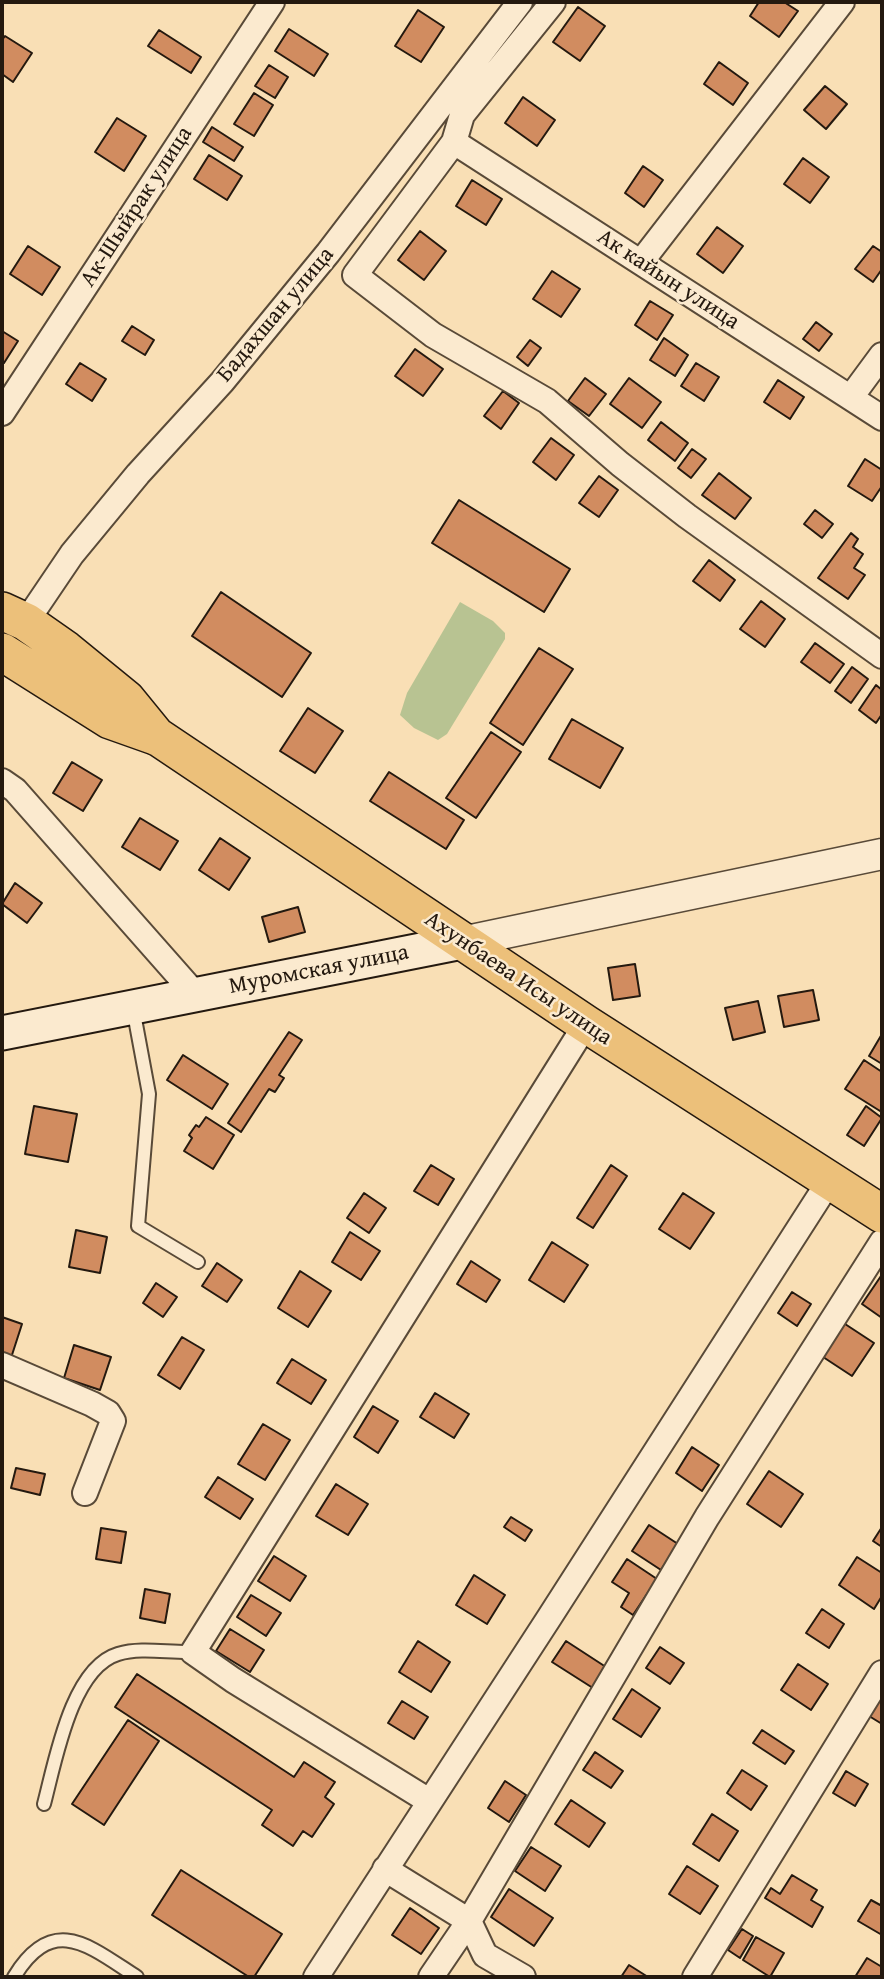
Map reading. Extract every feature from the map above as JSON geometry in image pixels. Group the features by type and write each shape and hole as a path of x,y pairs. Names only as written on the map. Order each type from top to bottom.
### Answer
{"main road":[{"name":"Ахунбаева Исы улица","path":"14,617 66,650 127,699 158,737"},
{"name":"Ахунбаева Исы улица","path":"2,652 110,720 158,737 586,1024 882,1214"},
{"name":"Муромская улица","path":"2,1033 462,942"}],"street":[{"name":"Ак-Шыйрак улица","path":"2,413 272,2"},
{"name":"Бадахшан улица","path":"14,617 65,564 138,474 222,382 328,253 520,2"},
{"path":"553,2 462,115 454,142 355,275 433,335 547,401 620,464 687,516 882,656"},
{"path":"641,262 842,2"},
{"name":"Ак кайын улица","path":"454,142 882,418"},
{"path":"850,397 882,355"},
{"path":"2,781 15,790 195,995"},
{"name":"Муромская улица","path":"462,942 882,854"},
{"path":"429,1801 233,1681 193,1652 586,1024"},
{"path":"316,1977 830,1180"},
{"path":"431,1977 469,1922 707,1517 882,1242"},
{"path":"2,1365 108,1413 113,1421 85,1493"},
{"path":"695,1977 882,1673"},
{"path":"386,1869 469,1922 485,1955 523,1977"}],"lane":[{"path":"133,1007 149,1094 138,1226 198,1262"},
{"path":"44,1804 67,1717 92,1670 116,1655 151,1650 193,1652"},
{"path":"14,1977 22,1963 39,1947 58,1939 80,1943 137,1977"}],"green space":[{"path":"460,602 493,621 505,633 505,639 447,734 438,740 414,728 400,715 407,693"}],"building":[{"path":"759,2 784,2 798,11 779,37 750,16"},
{"path":"578,7 605,26 580,61 553,42"},
{"path":"418,10 444,27 421,62 395,46"},
{"path":"289,29 328,54 314,76 275,51"},
{"path":"159,30 201,57 191,73 148,46"},
{"path":"5,36 32,53 13,82 2,74 2,40"},
{"path":"719,62 748,83 733,105 704,84"},
{"path":"269,65 288,77 275,98 255,86"},
{"path":"825,86 847,104 826,129 804,110"},
{"path":"254,93 273,105 254,136 234,124"},
{"path":"523,97 555,120 537,146 505,123"},
{"path":"117,118 146,136 124,171 95,152"},
{"path":"212,127 243,147 234,161 203,142"},
{"path":"209,155 242,176 227,200 194,179"},
{"path":"803,158 829,177 810,203 784,184"},
{"path":"643,166 663,180 644,207 625,193"},
{"path":"472,180 502,199 486,225 456,206"},
{"path":"717,227 743,246 723,273 697,254"},
{"path":"420,231 446,251 424,280 398,260"},
{"path":"28,246 60,267 42,295 10,274"},
{"path":"873,246 882,252 882,269 873,282 855,269"},
{"path":"552,271 580,289 561,317 533,299"},
{"path":"650,301 673,315 657,340 635,325"},
{"path":"816,322 832,334 819,351 803,339"},
{"path":"132,326 154,340 145,355 122,341"},
{"path":"2,331 18,341 4,363 2,361"},
{"path":"664,338 688,355 675,376 650,360"},
{"path":"530,340 541,348 528,366 517,357"},
{"path":"415,349 443,369 423,396 395,376"},
{"path":"80,363 106,379 92,401 66,384"},
{"path":"696,363 719,377 704,401 681,386"},
{"path":"585,378 606,394 589,416 568,401"},
{"path":"629,378 661,402 642,428 610,404"},
{"path":"778,380 804,397 790,419 764,402"},
{"path":"503,391 519,403 501,429 484,416"},
{"path":"661,422 688,443 675,461 648,440"},
{"path":"551,438 574,455 556,480 533,462"},
{"path":"692,449 706,459 691,478 678,468"},
{"path":"865,459 882,470 882,486 872,501 848,486"},
{"path":"719,473 751,498 735,519 702,495"},
{"path":"599,476 618,490 599,517 579,503"},
{"path":"459,500 570,569 544,612 432,543"},
{"path":"815,510 833,524 822,538 804,524"},
{"path":"851,533 858,539 853,547 863,554 854,568 865,575 848,599 818,578"},
{"path":"709,560 735,580 720,601 693,581"},
{"path":"221,592 311,653 282,697 192,636"},
{"path":"761,601 785,619 765,647 740,629"},
{"path":"815,643 844,664 830,683 801,662"},
{"path":"539,648 573,669 523,745 490,723"},
{"path":"852,667 868,679 851,703 835,691"},
{"path":"876,685 882,690 882,714 876,723 859,710"},
{"path":"308,708 343,731 315,773 280,751"},
{"path":"572,719 623,748 600,788 549,759"},
{"path":"491,732 521,752 476,818 446,798"},
{"path":"72,762 102,780 83,811 53,793"},
{"path":"389,772 464,820 446,849 370,801"},
{"path":"140,818 178,841 160,870 122,847"},
{"path":"220,838 250,858 229,890 199,870"},
{"path":"15,883 42,903 27,923 2,904"},
{"path":"298,907 305,932 269,942 262,917"},
{"path":"635,964 640,996 613,1000 608,968"},
{"path":"813,990 819,1020 784,1027 778,996"},
{"path":"758,1001 765,1032 733,1040 725,1008"},
{"path":"289,1032 302,1040 279,1075 284,1078 275,1092 269,1089 241,1132 228,1123"},
{"path":"882,1034 882,1064 869,1056"},
{"path":"183,1055 228,1084 212,1109 167,1080"},
{"path":"864,1060 882,1072 880,1111 845,1089"},
{"path":"34,1106 77,1114 68,1162 25,1154"},
{"path":"866,1106 882,1118 864,1146 847,1135"},
{"path":"206,1117 234,1135 213,1169 184,1151 192,1138 189,1135"},
{"path":"431,1165 454,1179 438,1205 414,1191"},
{"path":"611,1165 627,1176 593,1228 577,1218"},
{"path":"364,1193 386,1208 369,1233 347,1218"},
{"path":"683,1193 714,1213 690,1249 659,1229"},
{"path":"76,1230 107,1237 100,1273 69,1267"},
{"path":"350,1232 380,1251 361,1280 332,1262"},
{"path":"552,1242 588,1265 564,1302 529,1280"},
{"path":"471,1261 500,1280 486,1302 457,1284"},
{"path":"217,1263 242,1280 227,1302 202,1286"},
{"path":"300,1271 331,1291 308,1327 278,1308"},
{"path":"882,1276 882,1318 862,1304"},
{"path":"156,1283 177,1297 163,1317 143,1303"},
{"path":"792,1292 811,1304 797,1326 778,1313"},
{"path":"2,1317 22,1324 11,1358 2,1355"},
{"path":"842,1322 874,1343 852,1376 820,1355"},
{"path":"182,1337 204,1350 180,1389 158,1375"},
{"path":"74,1345 111,1357 100,1390 64,1378"},
{"path":"292,1359 326,1380 311,1404 277,1383"},
{"path":"435,1393 469,1414 454,1438 420,1417"},
{"path":"373,1406 398,1421 378,1453 354,1437"},
{"path":"263,1424 290,1440 265,1480 238,1464"},
{"path":"692,1447 719,1465 702,1491 676,1473"},
{"path":"16,1468 45,1474 40,1495 11,1488"},
{"path":"769,1471 803,1494 781,1527 747,1504"},
{"path":"218,1477 253,1499 240,1519 205,1497"},
{"path":"336,1484 368,1504 348,1535 316,1516"},
{"path":"511,1517 532,1530 525,1541 504,1527"},
{"path":"649,1525 678,1544 661,1570 632,1551"},
{"path":"882,1527 882,1547 873,1541"},
{"path":"101,1528 126,1532 121,1563 96,1559"},
{"path":"274,1556 306,1576 290,1601 258,1581"},
{"path":"857,1557 882,1573 882,1596 874,1609 839,1585"},
{"path":"627,1559 657,1579 633,1615 621,1607 629,1593 612,1582"},
{"path":"474,1575 505,1595 487,1624 456,1605"},
{"path":"145,1589 170,1594 165,1623 140,1618"},
{"path":"251,1595 281,1613 266,1636 237,1617"},
{"path":"822,1609 844,1624 829,1648 806,1633"},
{"path":"230,1629 264,1650 250,1672 216,1651"},
{"path":"418,1641 450,1662 431,1692 399,1672"},
{"path":"566,1641 609,1669 596,1690 552,1662"},
{"path":"660,1647 684,1663 670,1684 646,1668"},
{"path":"798,1664 828,1684 811,1710 781,1690"},
{"path":"137,1674 294,1777 304,1762 335,1782 325,1797 334,1804 312,1837 303,1831 293,1846 262,1825 272,1810 115,1707"},
{"path":"632,1689 660,1708 641,1737 613,1719"},
{"path":"882,1693 882,1724 869,1716"},
{"path":"402,1701 428,1717 414,1739 388,1723"},
{"path":"128,1720 159,1741 104,1825 72,1804"},
{"path":"762,1730 794,1751 785,1764 753,1743"},
{"path":"595,1752 623,1771 611,1788 583,1770"},
{"path":"742,1770 767,1786 751,1810 727,1793"},
{"path":"846,1771 868,1784 855,1806 833,1793"},
{"path":"505,1781 526,1795 509,1822 488,1808"},
{"path":"571,1800 605,1823 589,1847 555,1824"},
{"path":"712,1814 738,1831 719,1861 693,1844"},
{"path":"531,1847 561,1866 545,1891 515,1871"},
{"path":"687,1866 718,1886 700,1914 669,1894"},
{"path":"181,1870 282,1934 254,1977 249,1977 152,1915"},
{"path":"792,1875 817,1890 811,1900 823,1907 812,1927 765,1898 771,1888 780,1894"},
{"path":"509,1889 553,1918 534,1946 491,1917"},
{"path":"871,1900 882,1906 882,1935 858,1921"},
{"path":"410,1908 439,1928 421,1954 392,1935"},
{"path":"742,1929 753,1936 740,1958 728,1950"},
{"path":"756,1937 784,1953 770,1977 743,1960"},
{"path":"867,1958 882,1967 882,1977 855,1977"},
{"path":"629,1965 648,1977 621,1977"}]}
